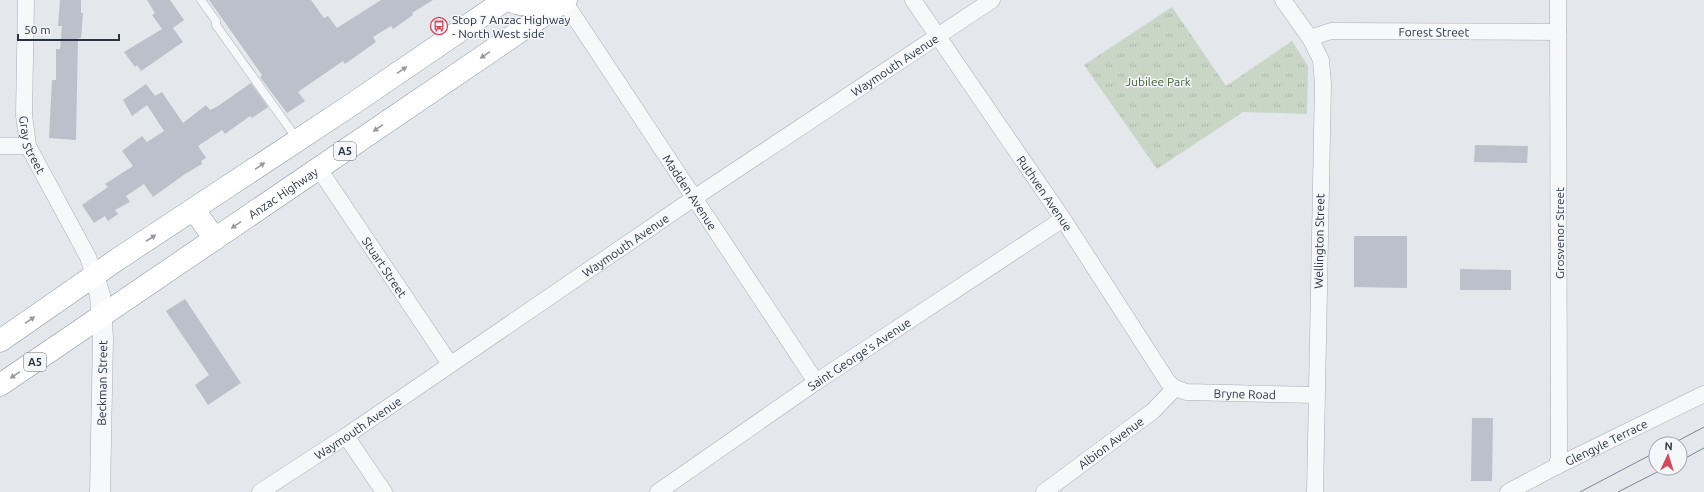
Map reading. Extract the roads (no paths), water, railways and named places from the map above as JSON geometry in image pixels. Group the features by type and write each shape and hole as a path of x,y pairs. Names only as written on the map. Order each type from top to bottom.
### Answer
{"highway":[{"path":"0,341 94,276 373,91 505,0"},
{"path":"510,0 516,4 525,5 558,0"},
{"name":"Anzac Highway","path":"0,385 319,169 558,0"},
{"path":"373,91 395,90 402,92 406,96 410,106"},
{"path":"194,210 215,239"}],"street":[{"name":"Gray Street","path":"26,0 24,116 28,146 88,257 94,276"},
{"name":"Madden Avenue","path":"558,0 694,198 816,382"},
{"name":"Ruthven Avenue","path":"913,0 1062,219 1168,382 1175,388"},
{"name":"Waymouth Avenue","path":"260,492 346,436 694,198 992,0"},
{"name":"Wellington Street","path":"1283,0 1310,38 1320,60 1323,84 1315,492"},
{"name":"Grosvenor Street","path":"1557,466 1559,456 1558,0"},
{"name":"Forest Street","path":"1310,38 1330,31 1558,32"},
{"path":"0,146 28,146"},
{"name":"Stuart Street","path":"319,169 450,364"},
{"name":"Saint George's Avenue","path":"658,492 816,382 1062,219"},
{"name":"Beckman Street","path":"94,276 100,295 103,338 100,492"},
{"name":"Bryne Road","path":"1175,388 1186,392 1316,395"},
{"name":"Albion Avenue","path":"1044,492 1153,411 1175,388"},
{"name":"Glengyle Terrace","path":"1508,492 1557,466 1704,394"},
{"path":"346,436 384,492"}],"lane":[{"path":"201,0 216,21 216,25 298,141"}],"tram line":[{"path":"1687,436 1704,427"},
{"path":"1688,457 1704,448"},
{"path":"1580,492 1648,456"},
{"path":"1618,492 1649,476"}],"place":[{"name":"Stop 7 Anzac Highway - North West side","path":"439,26"}],"park label":[{"name":"Jubilee Park","path":"1158,81"}]}
